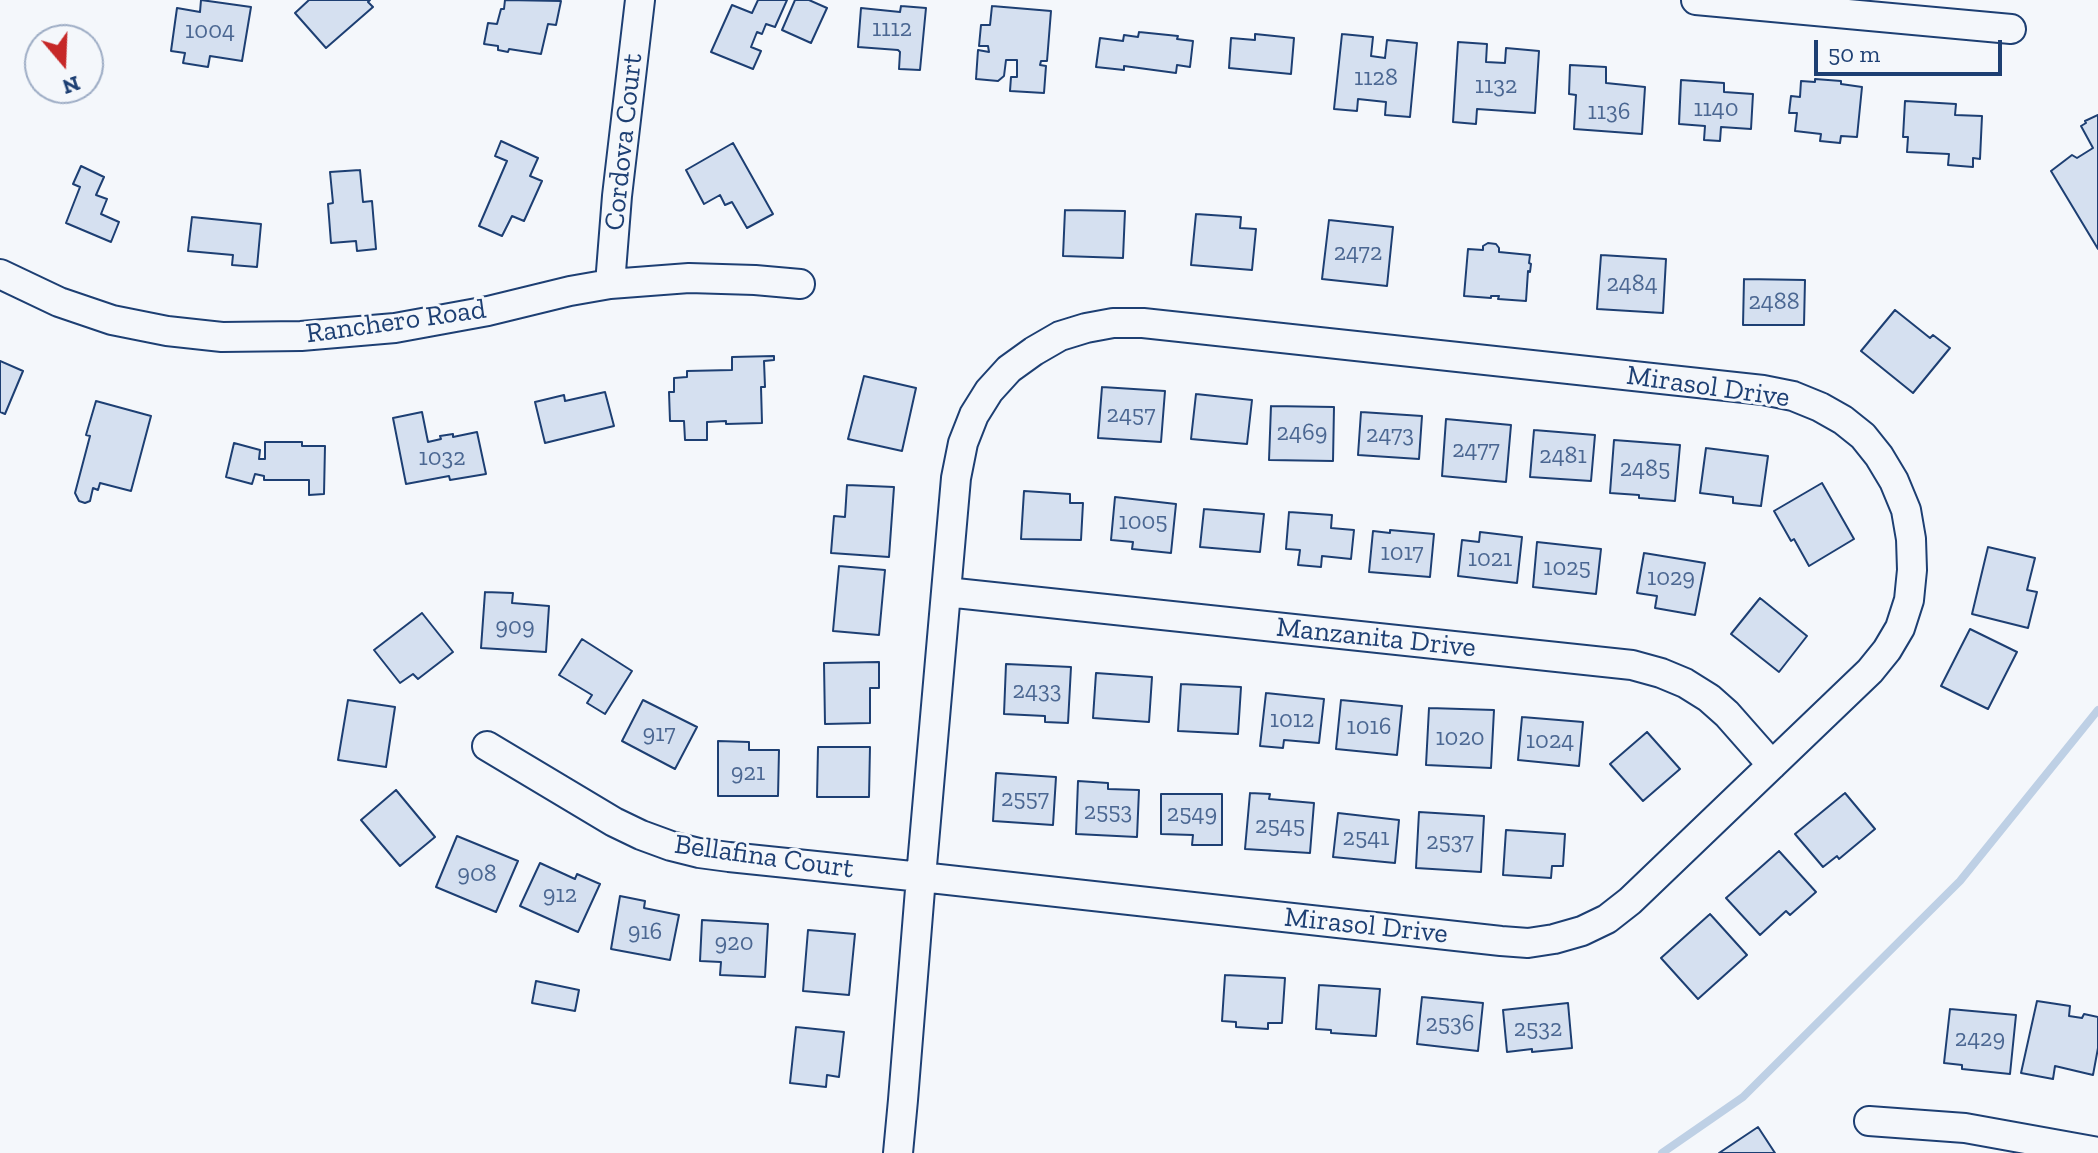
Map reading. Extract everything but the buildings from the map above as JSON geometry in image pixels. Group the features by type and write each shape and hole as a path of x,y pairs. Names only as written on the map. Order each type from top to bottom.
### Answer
{"street":[{"name":"Cordova Court","path":"610,284 640,0"},
{"path":"1696,0 2011,29"},
{"name":"Ranchero Road","path":"0,274 59,302 112,320 167,331 222,337 301,336 395,328 610,284 689,278 800,284"},
{"name":"Mirasol Drive","path":"898,1153 921,877 956,478 963,443 974,415 989,391 1009,369 1034,351 1060,336 1086,328 1113,323 1143,323 1763,390 1793,396 1820,407 1863,436 1894,481 1906,510 1911,539 1909,600 1900,628 1887,650 1870,671 1630,901 1607,919 1582,931 1528,943 1501,941 921,877"},
{"name":"Manzanita Drive","path":"946,592 1632,665 1685,683 1709,698 1772,765"},
{"name":"Bellafina Court","path":"487,746 614,822 671,846 729,857 921,877"},
{"path":"1869,1121 1965,1128 2098,1152"}],"waterway":[{"path":"1662,1153 1743,1097 1960,881 2098,710"}]}
